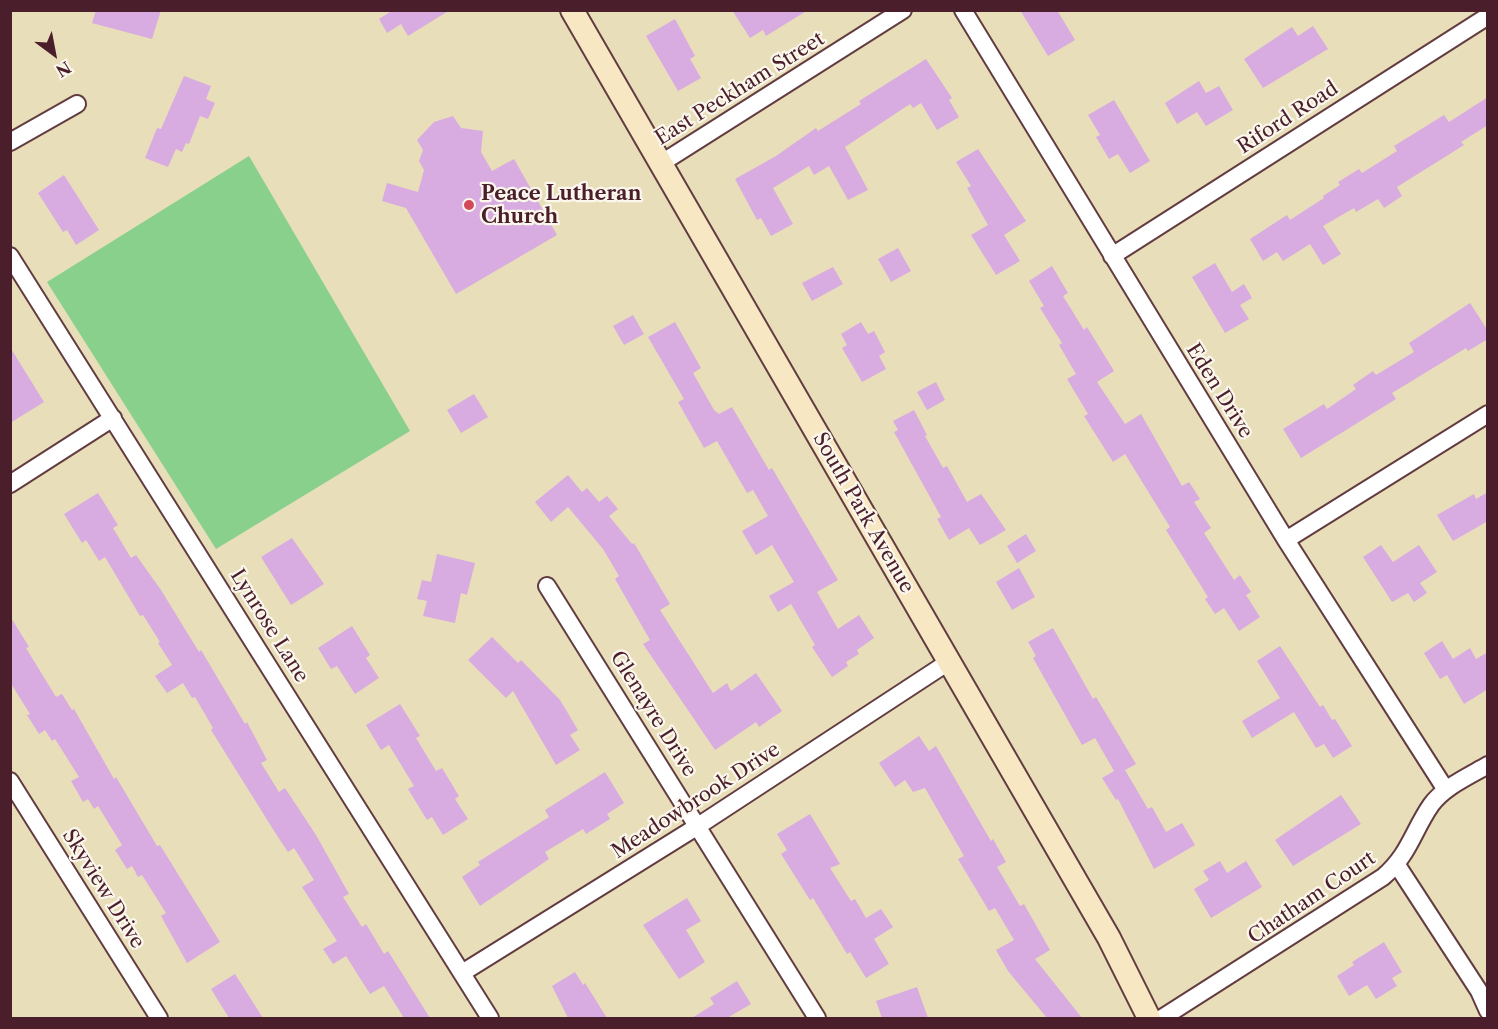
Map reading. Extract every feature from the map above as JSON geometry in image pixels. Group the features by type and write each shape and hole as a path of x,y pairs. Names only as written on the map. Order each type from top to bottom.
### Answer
{"main road":[{"name":"South Park Avenue","path":"572,10 1109,938 1149,1018"}],"street":[{"name":"East Peckham Street","path":"660,164 903,10"},
{"name":"Eden Drive","path":"963,10 1286,540 1446,790"},
{"name":"Riford Road","path":"1112,256 1488,16"},
{"path":"10,142 77,104"},
{"name":"Lynrose Lane","path":"10,256 490,1018"},
{"path":"1286,540 1488,414"},
{"path":"10,484 113,418"},
{"name":"Glenayre Drive","path":"547,586 817,1018"},
{"name":"Meadowbrook Drive","path":"462,973 698,826 950,661"},
{"name":"Chatham Court","path":"1162,1018 1367,888 1397,865 1432,803 1446,790 1488,765"},
{"name":"Skyview Drive","path":"10,781 159,1018"},
{"path":"1397,865 1479,991 1488,1011"}],"green space":[{"path":"249,156 410,431 216,549 47,282"}],"building":[{"path":"96,10 161,10 152,39 92,23"},
{"path":"393,10 450,10 408,36 401,24 387,33 379,19"},
{"path":"732,10 808,10 766,36 763,30 750,38"},
{"path":"1020,10 1057,10 1075,40 1048,56"},
{"path":"675,19 695,56 690,59 701,78 678,91 646,36"},
{"path":"1313,26 1328,49 1263,88 1244,59 1292,27 1298,36"},
{"path":"926,59 952,98 949,100 959,117 937,130 921,103 913,108 910,104 845,147 868,190 848,200 829,166 814,175 809,166 773,188 793,224 771,236 761,218 757,220 735,179 776,156 816,128 818,131 861,104 859,101"},
{"path":"184,76 211,86 206,99 215,103 208,119 200,116 189,144 186,143 182,152 176,149 168,167 145,158 157,128 161,129"},
{"path":"1199,81 1206,93 1219,86 1233,110 1206,126 1197,112 1177,124 1165,103"},
{"path":"1488,97 1488,125 1461,142 1464,145 1397,187 1402,196 1384,208 1378,199 1356,212 1354,208 1323,226 1341,254 1323,265 1310,244 1283,261 1277,252 1263,261 1250,239 1287,215 1290,220 1324,198 1323,196 1340,185 1338,182 1359,169 1362,173 1397,151 1394,146 1444,115 1449,122"},
{"path":"1114,100 1150,161 1130,173 1118,154 1109,159 1096,137 1100,135 1088,115"},
{"name":"Peace Lutheran Church","path":"453,116 461,128 483,131 481,152 492,171 514,159 557,235 456,294 406,208 382,201 387,183 418,192 424,170 419,161 423,150 417,140 434,122"},
{"path":"978,149 1026,221 1004,235 1020,261 996,275 971,235 988,225 967,188 971,186 956,162"},
{"path":"64,175 99,230 76,245 67,230 63,232 38,193"},
{"path":"898,248 911,271 891,282 878,259"},
{"path":"1215,263 1232,292 1244,284 1252,298 1240,305 1249,319 1225,333 1192,277"},
{"path":"1052,266 1068,293 1063,296 1084,330 1087,327 1114,371 1097,382 1125,424 1141,414 1182,486 1189,482 1200,499 1194,502 1211,528 1204,533 1234,580 1240,575 1251,592 1246,595 1260,617 1239,631 1224,608 1215,614 1205,599 1208,597 1166,530 1170,527 1125,454 1113,462 1084,416 1088,414 1067,379 1076,374 1059,345 1062,343 1040,308 1044,306 1029,281"},
{"path":"833,267 843,284 812,301 802,283"},
{"path":"1470,303 1488,331 1488,339 1468,351 1466,348 1392,393 1396,399 1301,458 1283,429 1324,404 1327,409 1356,389 1353,385 1373,371 1376,375 1414,352 1409,343"},
{"path":"633,315 644,334 624,345 613,326"},
{"path":"675,322 701,368 693,373 714,410 719,414 732,407 769,470 772,468 838,580 817,592 838,629 859,615 874,638 857,650 859,654 846,662 848,666 832,677 812,647 815,645 791,604 778,612 769,596 794,582 772,545 756,555 742,531 768,516 753,490 747,493 717,441 704,448 678,402 684,399 648,337"},
{"path":"861,322 868,334 874,331 885,352 879,356 886,369 862,382 842,348 847,345 841,334"},
{"path":"10,347 44,402 10,423"},
{"path":"936,382 945,400 927,410 917,392"},
{"path":"474,394 488,417 461,433 447,410"},
{"path":"914,410 943,468 947,466 967,502 981,494 1006,530 980,545 969,528 949,540 937,519 941,517 894,432 898,430 893,421"},
{"path":"568,475 582,492 587,488 599,502 607,496 618,509 609,516 632,544 634,543 670,604 660,610 713,693 727,683 731,691 756,673 782,711 759,727 756,722 715,750 643,644 650,640 615,579 619,576 603,549 568,507 551,522 535,502"},
{"path":"1488,492 1488,521 1453,541 1437,515 1474,494 1476,499"},
{"path":"98,493 118,525 113,528 131,558 136,555 161,590 199,652 201,650 245,724 247,722 267,760 261,763 279,792 285,788 316,835 349,894 343,897 362,927 366,924 384,954 388,951 430,1018 404,1018 384,986 370,994 346,956 333,964 323,949 337,941 302,887 314,880 294,848 288,852 276,834 211,730 213,728 195,697 192,698 183,683 167,693 155,676 172,665 158,643 160,642 143,615 140,616 105,557 99,561 86,540 82,543 64,514"},
{"path":"1026,534 1036,551 1017,563 1007,546"},
{"path":"292,538 324,584 291,605 261,557"},
{"path":"1381,545 1393,562 1419,545 1437,572 1420,583 1427,593 1414,602 1408,593 1392,602 1363,557"},
{"path":"437,554 475,563 467,595 461,593 455,623 423,616 427,601 417,599 422,580 431,582"},
{"path":"1019,568 1035,597 1012,610 996,582"},
{"path":"10,616 29,647 26,648 56,697 62,694 72,710 74,709 114,779 116,777 157,846 160,845 220,942 187,963 161,916 166,913 142,875 138,877 132,866 127,869 115,850 122,845 98,806 94,809 88,799 83,802 71,781 79,777 55,739 52,741 45,730 39,734 27,715 30,714 10,682"},
{"path":"352,626 370,655 366,658 379,678 355,694 337,666 331,669 318,648"},
{"path":"1053,628 1093,699 1096,697 1136,764 1125,770 1148,809 1152,807 1166,832 1182,823 1195,845 1154,869 1118,799 1116,800 1102,778 1114,771 1095,738 1082,745 1033,658 1036,656 1028,642"},
{"path":"492,637 518,663 521,660 560,700 578,730 570,735 580,750 556,765 513,691 506,698 468,660"},
{"path":"1442,641 1453,659 1470,648 1476,659 1488,652 1488,689 1464,704 1447,675 1440,679 1424,653"},
{"path":"1280,646 1320,707 1323,705 1332,720 1335,719 1352,746 1333,758 1324,744 1316,748 1294,712 1252,738 1242,721 1280,698 1257,661"},
{"path":"400,704 420,736 416,738 436,771 442,768 459,796 455,799 468,819 443,835 432,817 427,820 408,789 414,786 389,745 381,750 366,725"},
{"path":"919,736 929,751 936,746 991,841 993,839 1006,862 997,867 1020,906 1024,904 1050,950 1035,959 1082,1018 1047,1018 1008,971 996,950 1014,940 995,908 989,911 958,859 964,856 925,788 913,792 905,780 895,787 879,763"},
{"path":"605,772 624,803 607,814 610,819 586,834 583,829 545,852 549,859 480,906 462,877 480,865 478,862 549,817 545,810"},
{"path":"1341,795 1361,824 1293,866 1275,840"},
{"path":"810,814 840,864 830,868 851,901 855,899 866,918 881,909 893,927 874,939 889,964 866,978 850,952 847,954 813,898 810,900 781,854 787,850 777,834"},
{"path":"1220,861 1227,873 1246,861 1262,887 1211,918 1194,889 1209,880 1203,871"},
{"path":"687,898 701,921 686,930 705,962 679,979 643,925"},
{"path":"1384,942 1402,972 1392,978 1397,986 1376,999 1367,985 1349,996 1337,976 1354,965 1352,962"},
{"path":"575,972 583,985 585,983 607,1018 568,1018 552,986"},
{"path":"235,974 263,1018 229,1018 211,989"},
{"path":"737,981 751,1004 727,1018 692,1018 714,1004 710,998"},
{"path":"917,987 928,1018 882,1018 876,1001"}],"place":[{"name":"Peace Lutheran Church","path":"469,205"}]}
